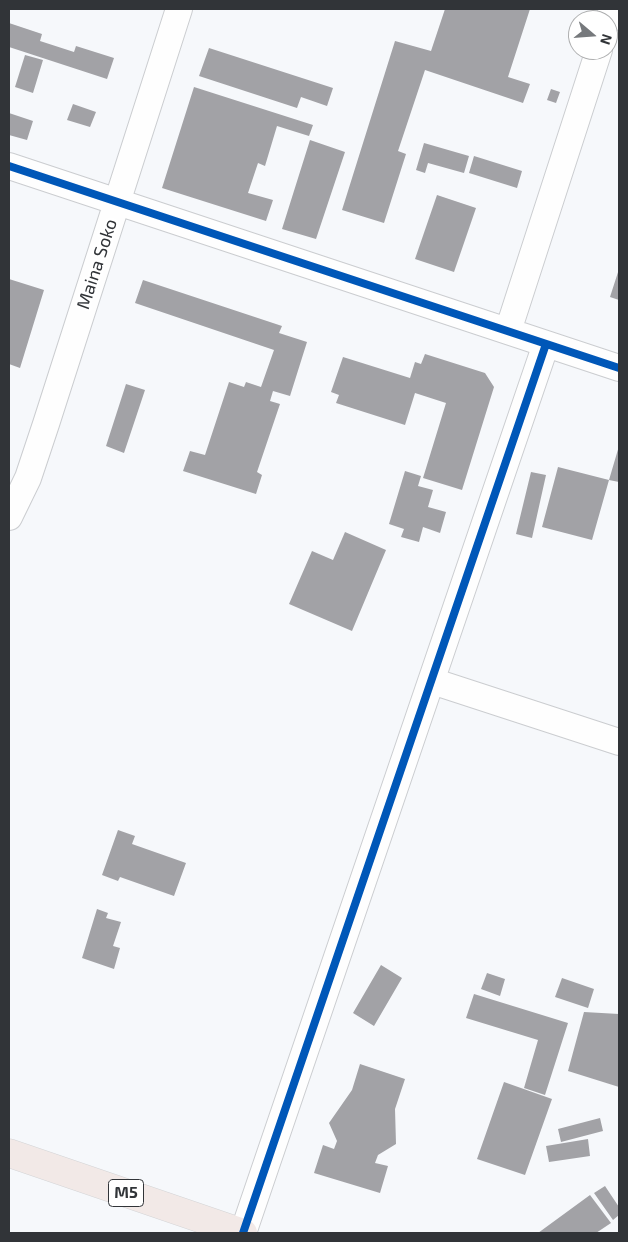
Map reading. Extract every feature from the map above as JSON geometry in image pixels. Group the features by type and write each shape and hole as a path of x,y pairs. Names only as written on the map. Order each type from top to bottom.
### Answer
{"main road":[{"name":"M5","path":"9,1154 243,1233"}],"street":[{"name":"Maina Soko","path":"9,517 28,478 179,9"},
{"path":"508,331 596,60"},
{"path":"9,166 619,368"},
{"path":"243,1233 546,344"},
{"path":"432,681 619,742"}],"building":[{"path":"445,9 530,9 508,77 530,84 523,103 425,70 398,151 406,154 384,223 342,210 395,41 431,51"},
{"path":"9,23 42,34 40,41 74,52 76,46 114,58 107,79 9,47"},
{"path":"209,48 333,88 327,106 301,97 297,108 199,76"},
{"path":"25,55 43,60 33,93 15,87"},
{"path":"194,87 313,125 309,136 277,126 265,166 258,163 248,193 273,200 266,221 162,188"},
{"path":"551,89 560,92 556,103 547,100"},
{"path":"73,104 96,112 90,127 67,120"},
{"path":"9,113 33,121 27,140 9,135"},
{"path":"310,140 345,152 316,239 282,229"},
{"path":"424,143 469,156 464,173 428,163 425,173 416,170"},
{"path":"474,156 522,171 517,188 469,173"},
{"path":"437,195 476,208 454,272 415,259"},
{"path":"619,269 619,300 610,297"},
{"path":"9,279 44,290 20,368 9,364"},
{"path":"143,280 282,326 279,333 307,342 290,396 273,391 270,401 280,404 257,472 262,475 256,494 183,471 190,451 205,455 229,382 244,387 246,382 261,387 274,350 135,303"},
{"path":"425,354 485,373 494,387 462,490 423,478 446,403 415,393 405,425 336,403 339,395 331,392 343,357 410,378 415,362 421,364"},
{"path":"126,384 145,390 124,453 106,446"},
{"path":"619,446 619,482 609,480"},
{"path":"558,467 609,480 592,540 542,527"},
{"path":"405,471 421,476 418,486 433,490 428,507 446,512 440,533 423,527 419,542 401,537 404,529 389,524"},
{"path":"531,472 546,475 532,538 516,534"},
{"path":"345,532 386,550 352,631 289,604 312,551 333,560"},
{"path":"118,830 135,836 132,844 186,863 174,896 120,877 118,881 102,875"},
{"path":"97,909 108,913 106,918 121,922 113,946 120,948 114,969 82,958"},
{"path":"381,965 402,978 374,1026 353,1013"},
{"path":"487,973 505,979 500,996 481,989"},
{"path":"562,978 594,989 588,1008 555,997"},
{"path":"474,994 568,1023 545,1095 524,1088 538,1040 466,1018"},
{"path":"584,1012 619,1014 619,1087 568,1071"},
{"path":"360,1064 405,1079 395,1109 396,1144 378,1155 375,1163 388,1166 380,1193 314,1173 323,1145 334,1149 337,1141 329,1123 352,1090"},
{"path":"504,1082 552,1099 525,1175 477,1159"},
{"path":"600,1118 603,1131 561,1142 558,1129"},
{"path":"588,1139 590,1156 549,1162 546,1146"},
{"path":"605,1186 619,1207 619,1215 613,1220 594,1193"},
{"path":"590,1195 611,1223 596,1233 538,1233"}],"cycle path":[{"path":"9,166 619,368"},
{"path":"243,1233 546,344"}]}
